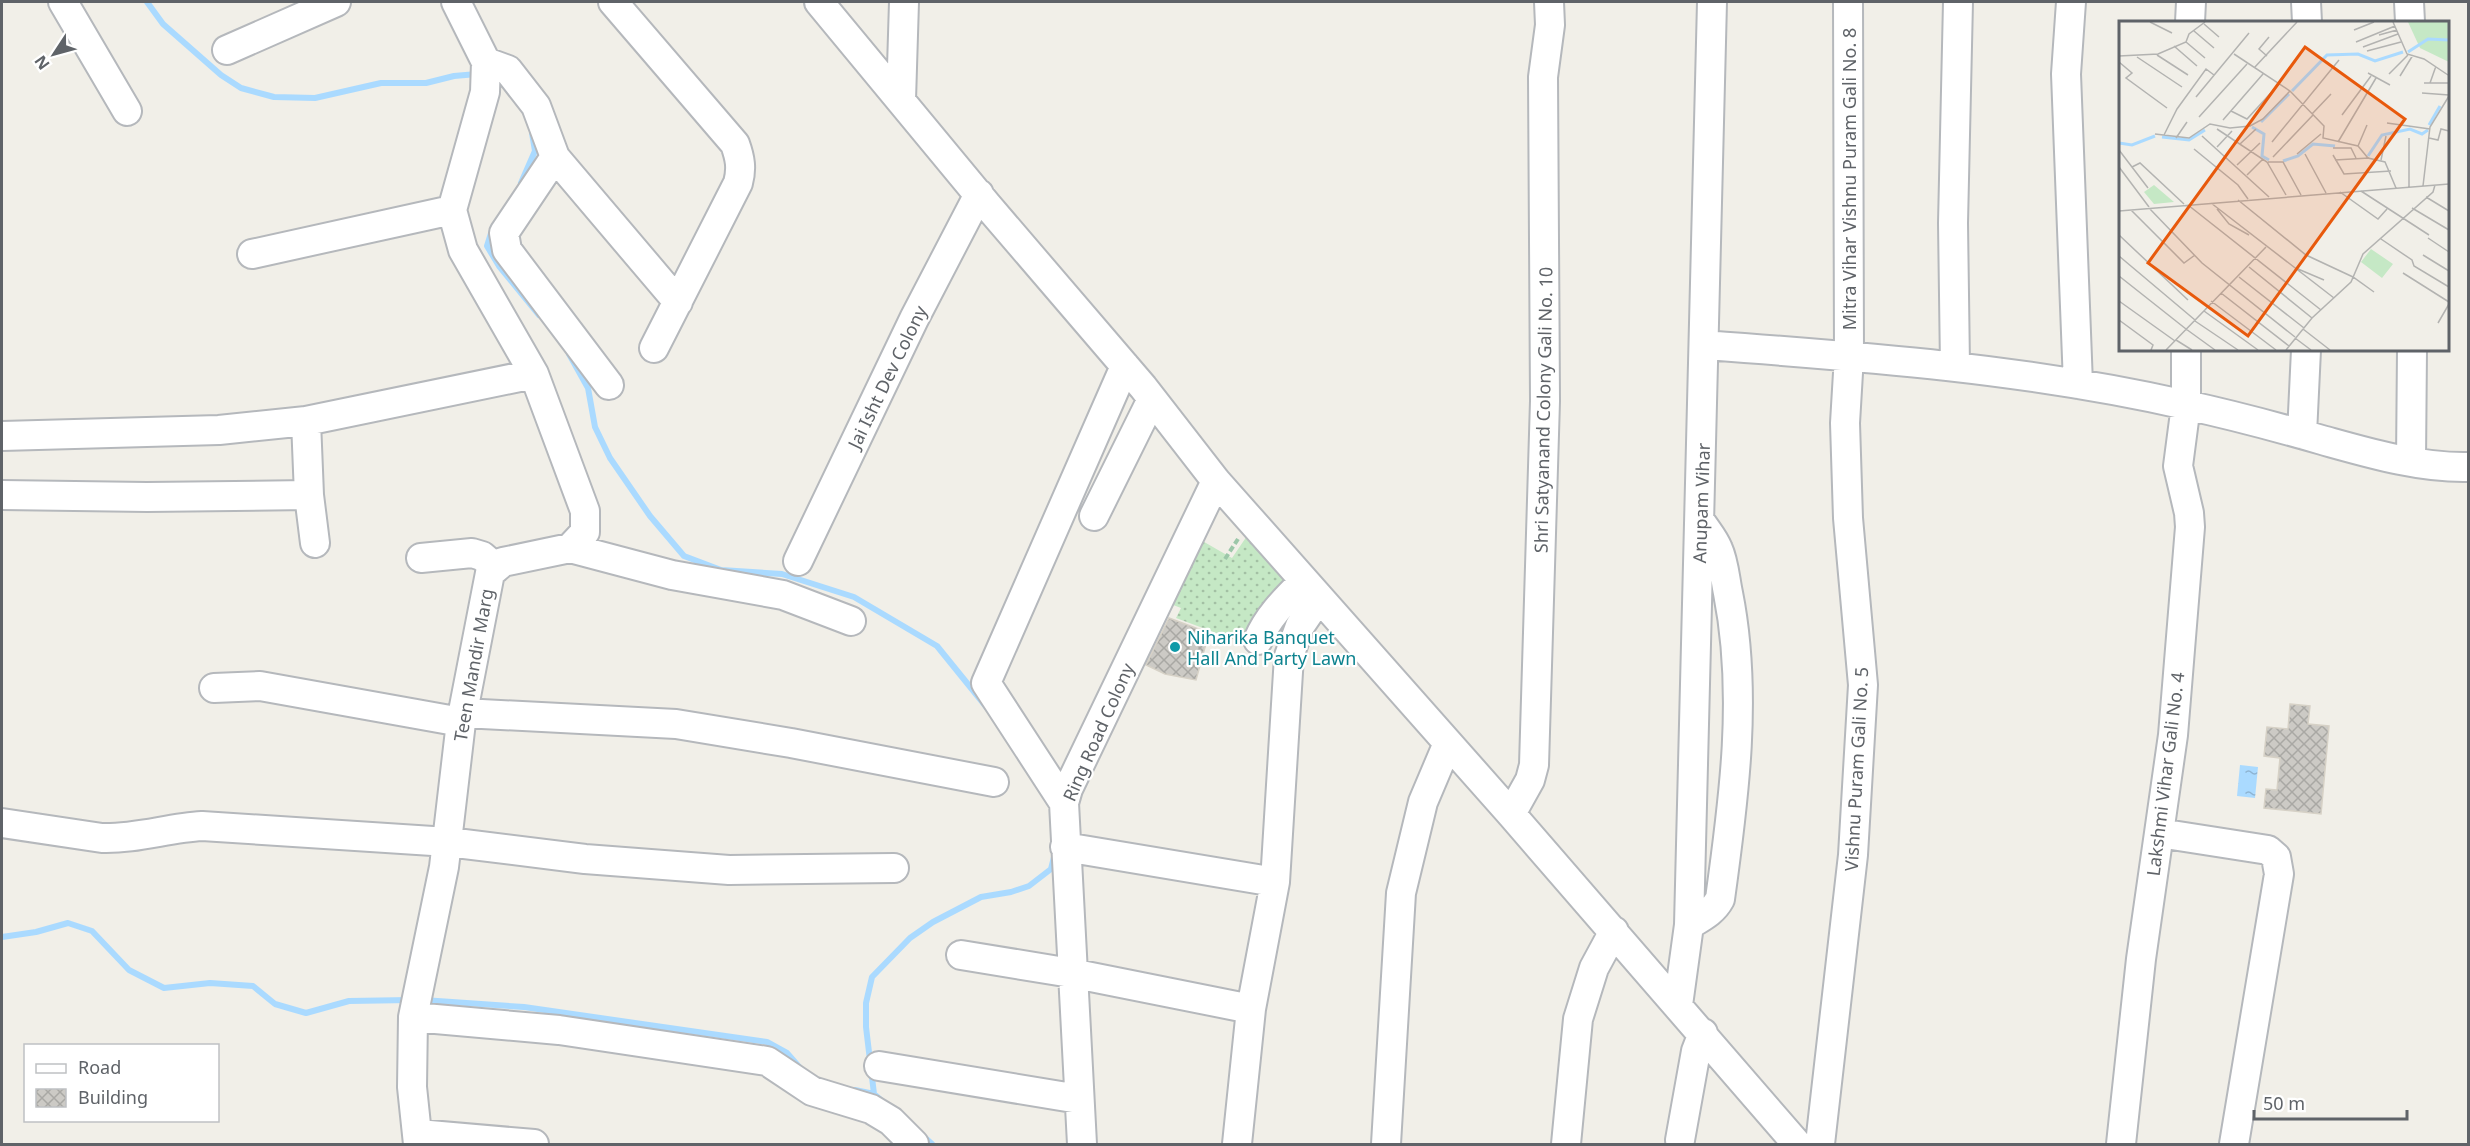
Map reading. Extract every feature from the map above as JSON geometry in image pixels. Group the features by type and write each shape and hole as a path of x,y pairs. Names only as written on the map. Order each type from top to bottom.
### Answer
{"street":[{"path":"63,2 127,111"},
{"path":"228,50 336,2"},
{"path":"456,2 486,74 452,210 463,250 534,374 585,511 585,532 570,549 672,575 783,595 851,621"},
{"path":"613,2 735,144 740,158 741,170 738,183 654,348"},
{"path":"819,2 1125,366 1216,481 1511,814 1797,1144"},
{"path":"901,100 904,2"},
{"name":"Shri Satyanand Colony Gali No. 10","path":"1511,814 1530,780 1534,765 1545,413 1543,77 1550,25 1549,2"},
{"name":"Mitra Vihar Vishnu Puram Gali No. 8","path":"1848,2 1849,356"},
{"path":"1955,366 1953,224 1958,2"},
{"path":"2071,2 2066,74 2078,384"},
{"path":"2190,21 2191,2"},
{"path":"2306,2 2307,21"},
{"path":"2409,2 2410,21"},
{"name":"Anupam Vihar","path":"1678,1005 1689,925 1694,689 1701,522 1710,7"},
{"path":"486,74 508,70 536,106 555,157 678,302"},
{"path":"555,157 504,233 507,250 609,386"},
{"name":"Jai Isht Dev Colony","path":"798,561 914,319 979,194"},
{"path":"252,254 452,210"},
{"path":"1705,345 1955,366 2078,384 2186,405 2377,455 2448,468 2469,467"},
{"name":"Lakshmi Vihar Gali No. 4","path":"2121,1144 2141,958 2173,735 2190,527 2178,466 2186,405 2186,351"},
{"path":"2302,434 2306,351"},
{"path":"2411,461 2412,351"},
{"name":"Vishnu Puram Gali No. 5","path":"1820,1144 1853,855 1863,685 1848,518 1845,423 1849,356"},
{"path":"1064,803 986,683 1125,366"},
{"path":"2,436 219,430 306,421 534,374"},
{"path":"1094,516 1152,399"},
{"path":"306,421 309,495 315,543"},
{"name":"Ring Road Colony","path":"1082,1144 1071,973 1064,803 1068,789 1216,481"},
{"path":"2,495 147,497 309,495"},
{"path":"1689,925 1708,914 1716,907 1720,899 1730,825 1737,689 1734,627 1720,552 1714,539 1701,522"},
{"name":"Teen Mandir Marg","path":"418,1139 412,1087 415,1007 448,842 462,717 490,573 503,562 570,549"},
{"path":"421,558 472,553 482,556 496,568"},
{"path":"1257,640 1281,604 1312,589"},
{"path":"1237,1144 1251,1009 1275,882 1289,656 1312,589"},
{"path":"214,688 260,686 462,717 676,724 791,743 994,782"},
{"path":"1386,1144 1401,893 1423,802 1448,743"},
{"path":"2,823 102,838 202,826 448,842 585,859 729,870 894,868"},
{"path":"2159,833 2268,850 2276,857 2279,874 2234,1144"},
{"path":"1065,848 1275,882"},
{"path":"1566,1144 1578,1019 1594,968 1614,932"},
{"path":"961,955 1071,973 1251,1009"},
{"path":"415,1007 767,1061 812,1091 871,1109 891,1121 914,1144"},
{"path":"1680,1140 1696,1051 1703,1034"},
{"path":"879,1066 1079,1099"},
{"path":"418,1139 534,1144"}],"green space":[{"path":"1247,536 1290,585 1263,607 1243,643 1176,618 1181,608 1168,603 1199,539 1232,558"}],"water":[{"path":"2240,765 2258,767 2255,798 2237,796"}],"building":[{"name":"Niharika Banquet Hall And Party Lawn","path":"1169,618 1209,633 1196,680 1165,674 1146,665"},
{"path":"2290,704 2310,706 2308,724 2329,726 2321,814 2264,808 2266,789 2277,790 2280,758 2264,756 2267,727 2288,729"}],"waterway":[{"path":"147,2 163,24 221,75 241,88 274,97 315,98 381,83 426,83 454,76 477,74"},
{"path":"521,183 535,151 532,133"},
{"path":"493,227 487,246 499,266 539,315"},
{"path":"569,354 588,388 595,427 610,458 650,516 684,556 721,570 782,574 854,597 937,646 988,709"},
{"path":"882,1101 874,1094 866,1027 866,1003 872,977 910,938 933,922 981,897 1011,892 1029,886 1051,869 1055,853"},
{"path":"2,937 36,932 68,923 92,931 129,970 164,988 210,983 253,986 275,1004 306,1013 349,1001 410,1000"},
{"path":"423,1000 524,1007 767,1042 787,1053 801,1069"},
{"path":"855,1090 874,1094"},
{"path":"922,1135 932,1144"}],"place":[{"name":"Niharika Banquet Hall And Party Lawn","path":"1175,647"}]}
